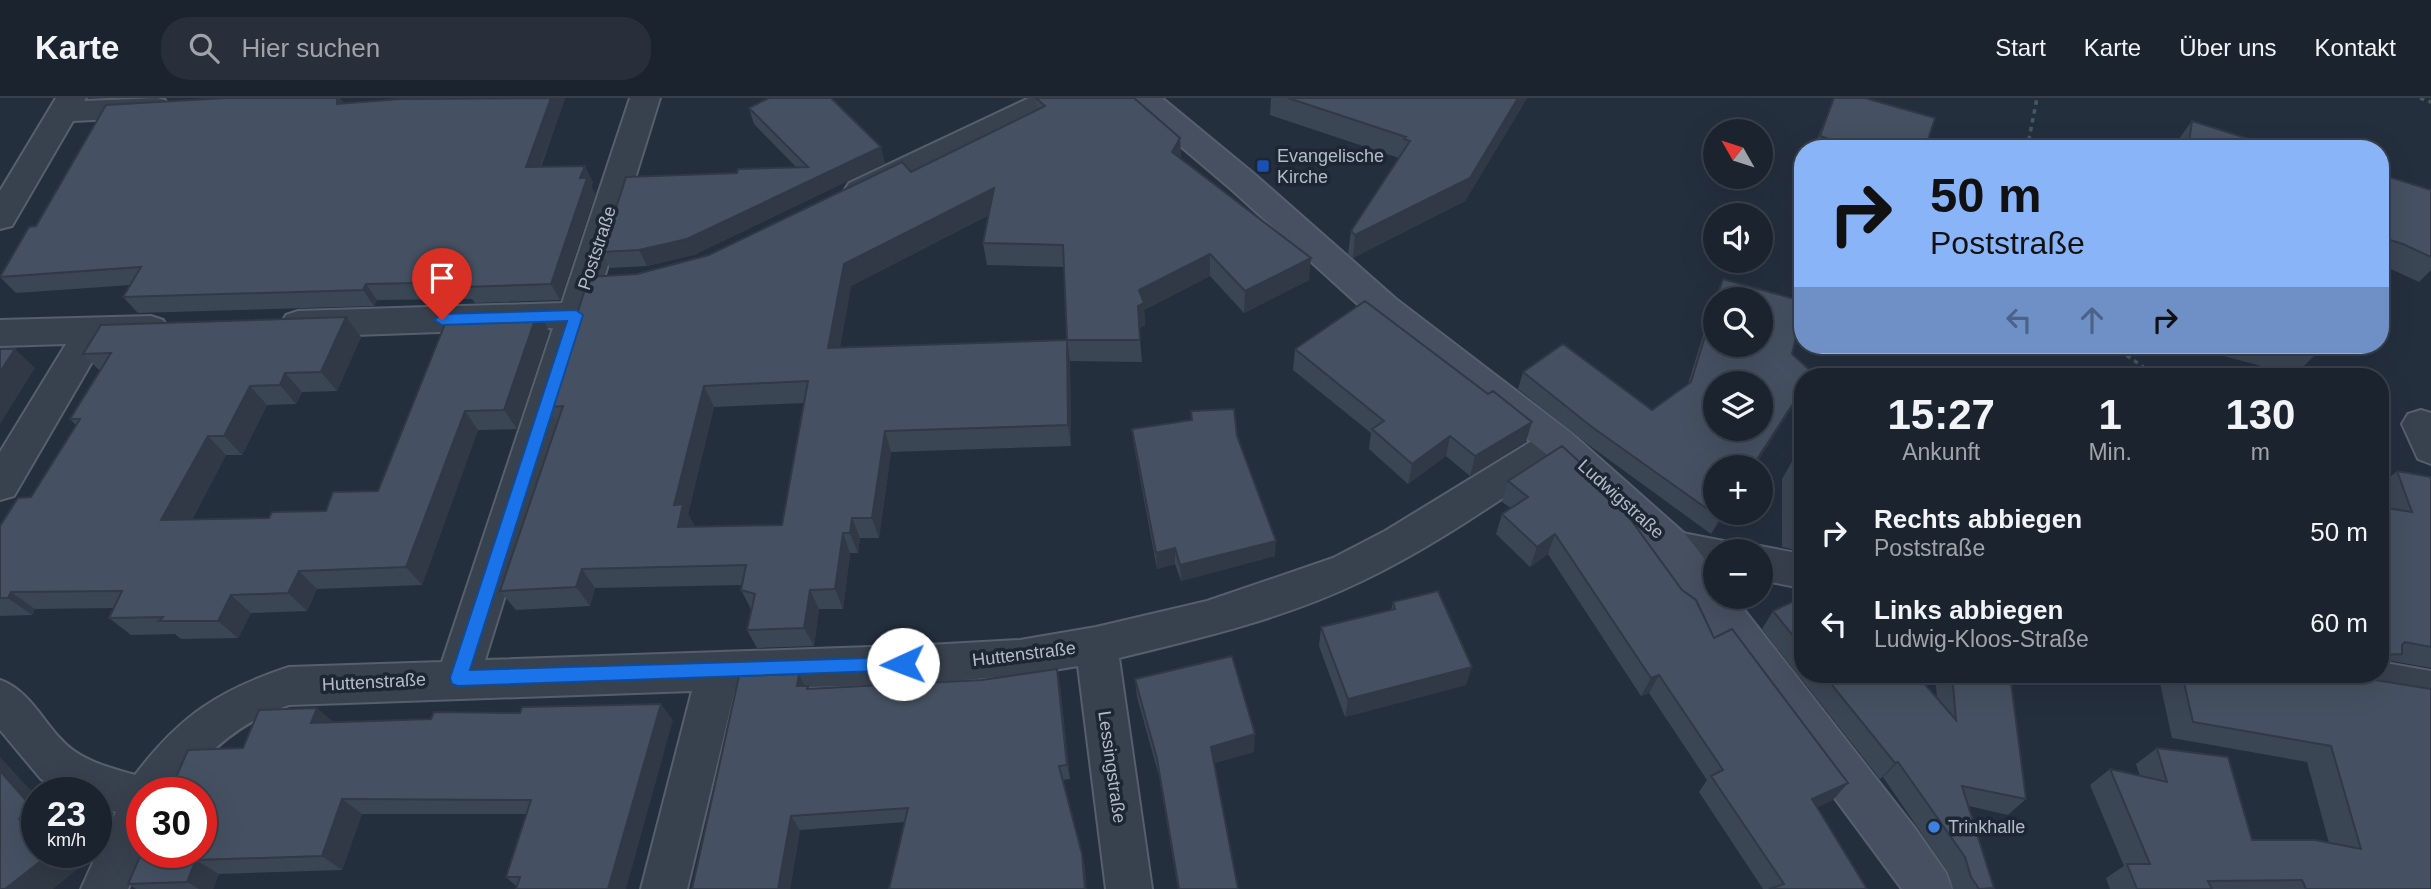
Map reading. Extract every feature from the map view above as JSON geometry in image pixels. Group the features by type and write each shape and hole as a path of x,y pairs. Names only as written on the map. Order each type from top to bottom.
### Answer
{"main road":[{"name":"Ludwigstraße","path":"1143,98 1242,181 1384,308 1558,443 1672,547 1899,843 1929,889"}],"street":[{"name":"Poststraße","path":"458,678 645,98"},
{"path":"830,206 1054,98"},
{"path":"0,218 68,105 187,106"},
{"path":"272,325 581,300 623,282"},
{"path":"0,333 189,328"},
{"path":"0,485 92,331"},
{"name":"Huttenstraße","path":"161,777 178,753 215,721 247,701 289,686 1020,658 1096,645 1207,619 1347,570 1399,543 1558,443"},
{"path":"1672,547 1703,552"},
{"path":"1773,565 1794,569"},
{"name":"Lessingstraße","path":"1096,645 1129,889"},
{"path":"664,889 718,671"},
{"path":"2389,682 2431,690"},
{"path":"0,699 57,765 89,783 126,793"},
{"path":"104,889 126,840"}],"path":[{"path":"2029,140 2037,98"},
{"path":"2420,98 2431,102"},
{"path":"2125,354 2145,368"}],"building":[{"path":"226,98 337,98 337,104 400,99 551,98 526,167 585,166 580,178 587,178 551,284 464,287 466,282 366,284 363,290 123,297 141,267 0,277 29,227 36,226 106,105"},
{"path":"769,98 831,98 881,147 687,239 639,250 602,252 626,177 808,167 749,108"},
{"path":"1036,98 1134,98 1180,138 1172,152 1311,258 1245,291 1210,254 1139,290 1144,303 1138,306 1140,340 1067,340 1068,425 885,431 872,518 852,518 850,533 843,533 835,589 810,590 804,628 747,630 755,594 741,590 746,565 582,569 576,587 500,591 563,406 547,407 589,277 637,274 709,255 902,162 911,172 1045,106","holes":["994,188 983,243 1063,245 1067,340 828,348 844,264","808,381 782,525 678,527 683,504 674,505 704,386"]},
{"path":"1288,98 1518,98 1470,178 1355,235 1351,231 1410,141 1404,139 1406,137"},
{"path":"1834,98 1865,98 1935,118 1928,140 1832,140 1820,136"},
{"path":"2192,121 2252,140 2189,140"},
{"path":"2389,177 2431,190 2431,257 2389,240"},
{"path":"1723,279 1752,287 1720,287"},
{"path":"1773,293 1794,299 1792,354 1807,368 1794,368 1794,402 1773,435 1773,371 1703,371 1703,441 1769,441 1760,455 1703,455 1703,506 1592,427 1523,372 1563,344 1652,410 1691,382 1703,343 1703,357 1773,357"},
{"path":"1365,301 1488,394 1493,391 1532,422 1475,456 1450,436 1412,464 1372,429 1384,421 1295,349"},
{"path":"538,311 504,410 465,411 406,567 299,571 288,593 231,595 218,621 159,621 163,617 109,618 122,591 11,592 8,598 0,598 0,526 18,498 31,497 80,419 70,419 111,353 83,354 101,325 346,317 321,372 285,373 280,385 250,386 224,436 208,436 161,520 269,518 272,512 326,511 333,492 378,491 449,314"},
{"path":"0,349 15,349 0,372"},
{"path":"1234,409 1237,436 1276,541 1180,565 1175,548 1156,553 1132,429 1192,420 1191,411"},
{"path":"1562,446 1607,487 1682,590 1696,600 1714,638 1732,629 1848,783 1812,799 1867,889 1769,889 1784,884 1711,776 1723,770 1659,675 1651,678 1555,534 1537,547 1502,514 1528,497 1508,481"},
{"path":"2397,471 2431,477 2431,647 2405,642 2402,645 2402,654 2389,655 2389,508 2412,512"},
{"path":"1438,591 1472,667 1348,699 1321,627 1395,609 1393,602"},
{"path":"1794,601 1794,637 1773,611"},
{"path":"1232,656 1255,734 1211,747 1238,889 1179,889 1157,759 1135,679"},
{"path":"1057,669 1067,765 1059,766 1082,854 1085,889 889,889 908,808 791,816 778,889 692,889 739,676 799,674 797,686 808,686 807,689 982,680"},
{"path":"2389,682 2431,689 2431,889 2306,889 2302,880 2208,881 2212,889 2137,889 2127,864 2150,864 2110,769 2167,782 2157,748 2228,757 2252,840 2315,840 2361,849 2331,746 2193,722 2184,683"},
{"path":"1830,683 1924,683 1956,720 1953,683 2011,683 2026,799 1962,786 1994,888 1979,889 1971,877 1965,857 1898,762 1895,763"},
{"path":"661,704 608,889 516,889 520,877 506,877 531,800 342,799 322,856 217,859 217,777 176,777 188,750 243,748 259,710 317,708 311,723 431,719 434,712 520,713 522,707"},
{"path":"0,771 21,795 21,868 32,868 5,889 0,889"},
{"path":"135,868 193,868 187,882 128,884"}],"place":[{"name":"Evangelische Kirche","path":"1263,166"},
{"name":"Trinkhalle","path":"1934,827"}],"route":[{"path":"442,320 576,315 458,678 903,664"}]}
